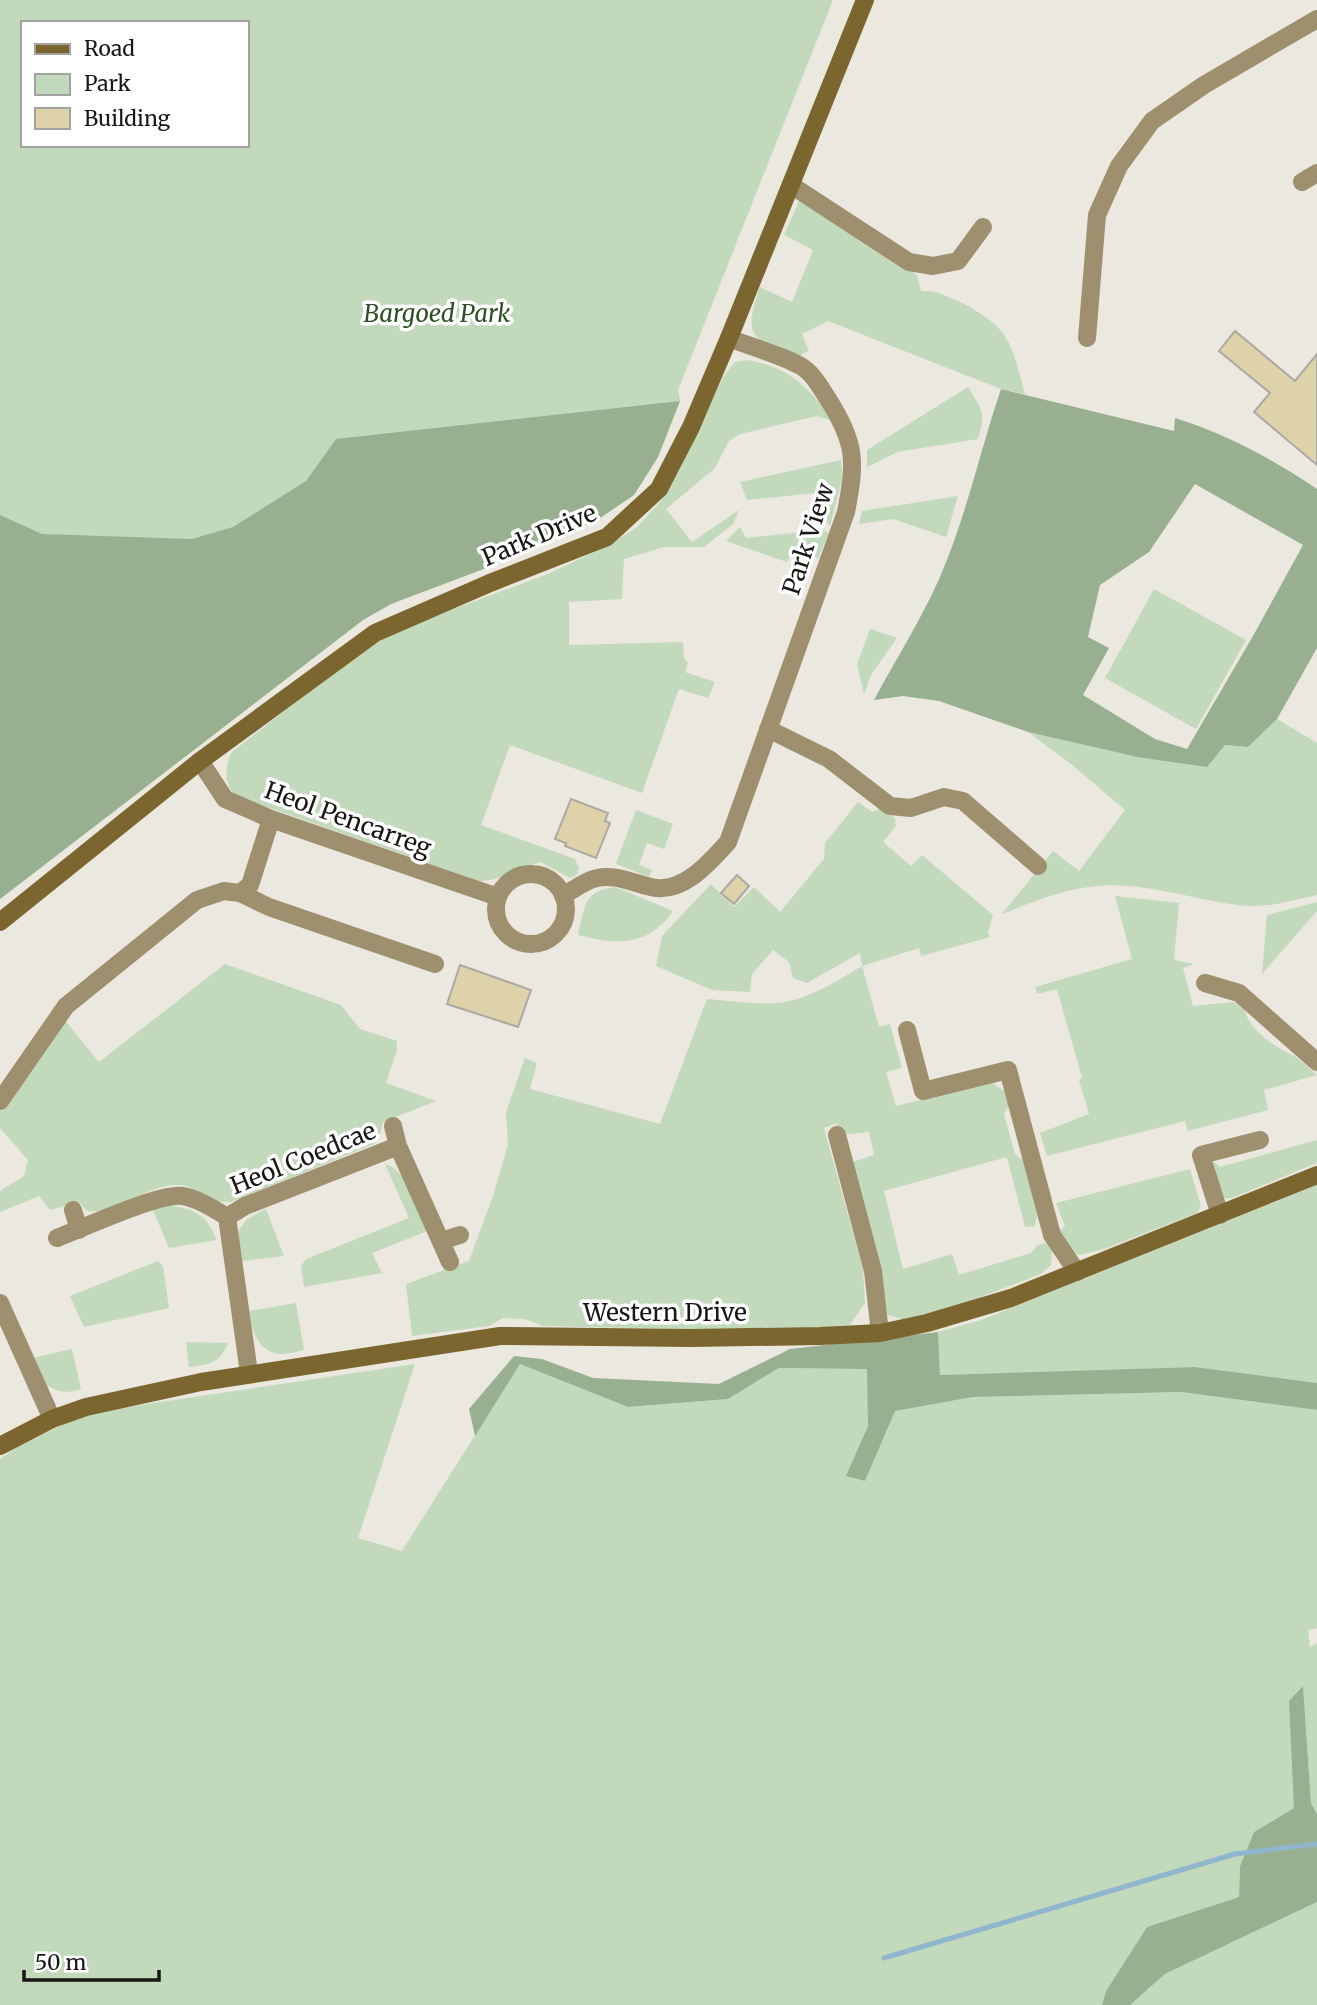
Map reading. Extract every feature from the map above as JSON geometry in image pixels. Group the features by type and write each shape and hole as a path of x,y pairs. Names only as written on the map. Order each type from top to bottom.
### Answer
{"street":[{"name":"Park Drive","path":"0,922 200,761 375,633 489,583 607,537 659,489 691,427 729,338 865,0"},
{"path":"1087,338 1097,215 1119,166 1152,121 1204,85 1317,19"},
{"path":"790,185 909,262 933,266 958,261 983,227"},
{"name":"Park View","path":"563,896 596,878 621,878 655,888 670,888 705,867 728,842 846,512 853,476 852,447 842,420 806,369 729,338"},
{"path":"768,729 830,759 890,807 911,808 944,797 963,801 1038,866"},
{"name":"Heol Pencarreg","path":"200,761 225,799 271,819 498,897"},
{"path":"240,893 250,885 271,819"},
{"path":"536,874 557,886 563,896 565,916 561,926 545,941 523,943 512,939 503,931 496,909 498,897 513,879 536,874"},
{"path":"0,1101 66,1006 197,900 224,891 240,893 269,906 435,964"},
{"path":"1205,983 1239,993 1317,1062"},
{"path":"907,1030 923,1091 1008,1070 1052,1235 1077,1272"},
{"name":"Heol Coedcae","path":"393,1126 398,1146 450,1262"},
{"path":"837,1135 873,1271 880,1333"},
{"path":"1220,1215 1201,1155 1260,1140"},
{"name":"Heol Coedcae","path":"227,1217 245,1206 398,1146"},
{"name":"Western Drive","path":"0,1446 52,1419 86,1408 249,1373 500,1336 691,1338 880,1333 927,1323 1011,1298 1317,1175"},
{"name":"Heol Coedcae","path":"57,1238 158,1199 182,1196 227,1217"},
{"path":"73,1210 79,1230"},
{"name":"Heol Coedcae","path":"227,1217 249,1373"},
{"path":"441,1241 460,1235"},
{"path":"0,1303 52,1419"}],"green space":[{"name":"Bargoed Park","path":"0,0 833,0 678,390 680,401 658,457 634,495 597,520 486,568 391,604 363,620 0,899"},
{"path":"801,197 917,275 921,291 947,296 991,321 1012,350 1025,394 1001,389 828,321 802,334 809,351 797,357 760,340 754,334 752,317 760,287 792,302 813,250 784,235"},
{"path":"748,360 776,368 797,381 816,398 833,421 817,416 740,434 729,441 715,468 666,509 692,542 739,510 733,524 704,547 664,547 624,559 622,599 569,602 569,645 683,642 684,658 688,663 685,672 715,682 708,698 679,689 642,793 510,745 481,825 575,859 579,868 577,875 570,878 541,862 495,879 479,881 235,796 226,774 232,752 360,651 400,629 548,574 611,544 637,527 661,501 678,473 723,377 735,362"},
{"path":"968,387 977,401 982,417 978,439 897,452 867,467 867,450"},
{"path":"1001,389 1174,431 1175,418 1249,448 1317,489 1317,648 1277,719 1248,747 1225,745 1207,767 1137,757 1028,732 939,701 903,696 874,700 940,577 965,507","holes":["1195,484 1303,545 1187,749 1155,739 1083,695 1109,648 1088,637 1100,585 1149,552"]},
{"path":"680,401 658,457 634,495 597,520 486,568 391,604 363,620 0,899 0,515 42,534 192,539 233,527 306,481 336,439"},
{"path":"841,460 843,476 830,526 827,523 825,492 747,500 740,482"},
{"path":"958,496 946,537 893,519 859,524 862,511"},
{"path":"740,527 746,538 822,530 829,533 818,558 793,549 787,562 726,541"},
{"path":"1154,589 1246,640 1196,729 1105,678"},
{"path":"870,629 897,638 871,675 864,694 857,664"},
{"path":"1277,719 1317,743 1317,895 1274,904 1248,906 1149,888 1109,885 1066,891 1002,914 1053,851 1079,871 1125,810 1028,732 1137,757 1225,745 1248,747"},
{"path":"858,802 872,812 880,809 895,818 896,826 883,842 911,866 922,855 993,915 988,932 990,937 921,956 919,948 862,966 860,953 807,983 793,978 789,962 773,950 752,974 750,992 712,990 656,966 662,936 711,884 734,907 754,887 780,912 824,859 825,843"},
{"path":"636,810 673,824 664,849 647,843 639,865 652,870 649,877 616,864"},
{"path":"615,887 673,911 663,923 642,937 605,941 578,935 587,902 597,892"},
{"path":"1115,896 1179,903 1174,960 1194,964 1183,968 1193,1006 1233,1002 1244,1008 1251,1023 1262,1036 1297,1058 1317,1075 1264,1090 1268,1110 1188,1131 1185,1121 1047,1156 1040,1133 1089,1114 1079,1080 1082,1078 1057,989 1037,994 1035,987 1132,959"},
{"path":"1317,902 1317,911 1262,974 1267,915"},
{"path":"225,964 341,1005 360,1029 397,1041 397,1050 386,1083 436,1101 383,1122 374,1144 231,1202 215,1201 192,1188 175,1185 152,1190 120,1205 98,1211 87,1211 79,1202 50,1210 39,1196 0,1212 0,1191 24,1176 28,1160 0,1128 0,1111 63,1018 99,1062"},
{"path":"862,966 879,1027 890,1024 902,1068 886,1072 896,1106 991,1082 1007,1093 1010,1104 1004,1114 1015,1154 1025,1162 1038,1208 1035,1226 1025,1227 1007,1157 884,1191 903,1269 952,1254 959,1275 1031,1253 1037,1245 1046,1243 1052,1250 1051,1265 1041,1274 952,1308 906,1320 888,1315 879,1298 852,1162 874,1155 869,1132 843,1135 836,1123 824,1128 863,1269 865,1303 850,1325 772,1331 543,1326 525,1319 503,1318 489,1326 412,1336 406,1284 469,1261 508,1145 506,1112 525,1058 537,1063 530,1089 660,1124 707,999 751,1003 784,1002 821,990"},
{"path":"1317,1140 1317,1163 1232,1198 1223,1198 1209,1164 1214,1162 1220,1167"},
{"path":"385,1164 401,1175 407,1183 427,1231 372,1253 382,1273 304,1287 301,1266 306,1259 409,1218"},
{"path":"1190,1169 1201,1206 1197,1213 1104,1249 1079,1255 1066,1249 1059,1231 1065,1226 1056,1203"},
{"path":"1317,1185 1317,1383 1195,1367 940,1375 938,1332 981,1320"},
{"path":"169,1205 199,1215 209,1224 217,1240 169,1248 153,1210"},
{"path":"266,1209 284,1256 242,1261 237,1233 247,1219"},
{"path":"158,1261 163,1266 169,1308 84,1327 70,1296"},
{"path":"296,1303 304,1350 273,1353 257,1339 249,1311"},
{"path":"938,1332 940,1375 1195,1367 1317,1383 1317,1410 1181,1392 973,1397 895,1411 865,1481 846,1476 868,1426 867,1369 779,1368 728,1399 628,1407 520,1364 475,1436 469,1409 514,1356 542,1359 593,1378 719,1384 790,1349"},
{"path":"186,1342 228,1343 213,1362 189,1367"},
{"path":"72,1349 81,1389 60,1391 40,1381 32,1358"},
{"path":"415,1364 358,1538 402,1551 520,1364 628,1407 728,1399 779,1368 868,1369 868,1426 847,1475 865,1481 894,1411 973,1397 1181,1392 1317,1410 1317,1628 1308,1630 1310,1647 1317,1643 1317,1814 1311,1803 1303,1687 1294,1771 1294,1808 1254,1832 1240,1866 1239,1897 1147,1927 1106,1991 1102,2005 0,2005 0,1459 17,1447 87,1413"},
{"path":"1303,1686 1311,1803 1317,1814 1317,1902 1165,1974 1130,2005 1102,2005 1106,1991 1147,1927 1239,1897 1240,1866 1254,1832 1294,1808 1289,1701"},
{"path":"1317,1902 1317,2005 1130,2005 1165,1974"}],"building":[{"path":"1235,331 1295,381 1317,354 1317,465 1254,412 1270,393 1219,351"},
{"path":"571,799 608,813 605,821 610,823 596,858 565,846 566,843 555,839"},
{"path":"737,875 749,886 734,904 721,893"},
{"path":"460,965 531,990 518,1027 447,1004"}],"waterway":[{"path":"884,1958 1235,1854 1317,1844"}]}
